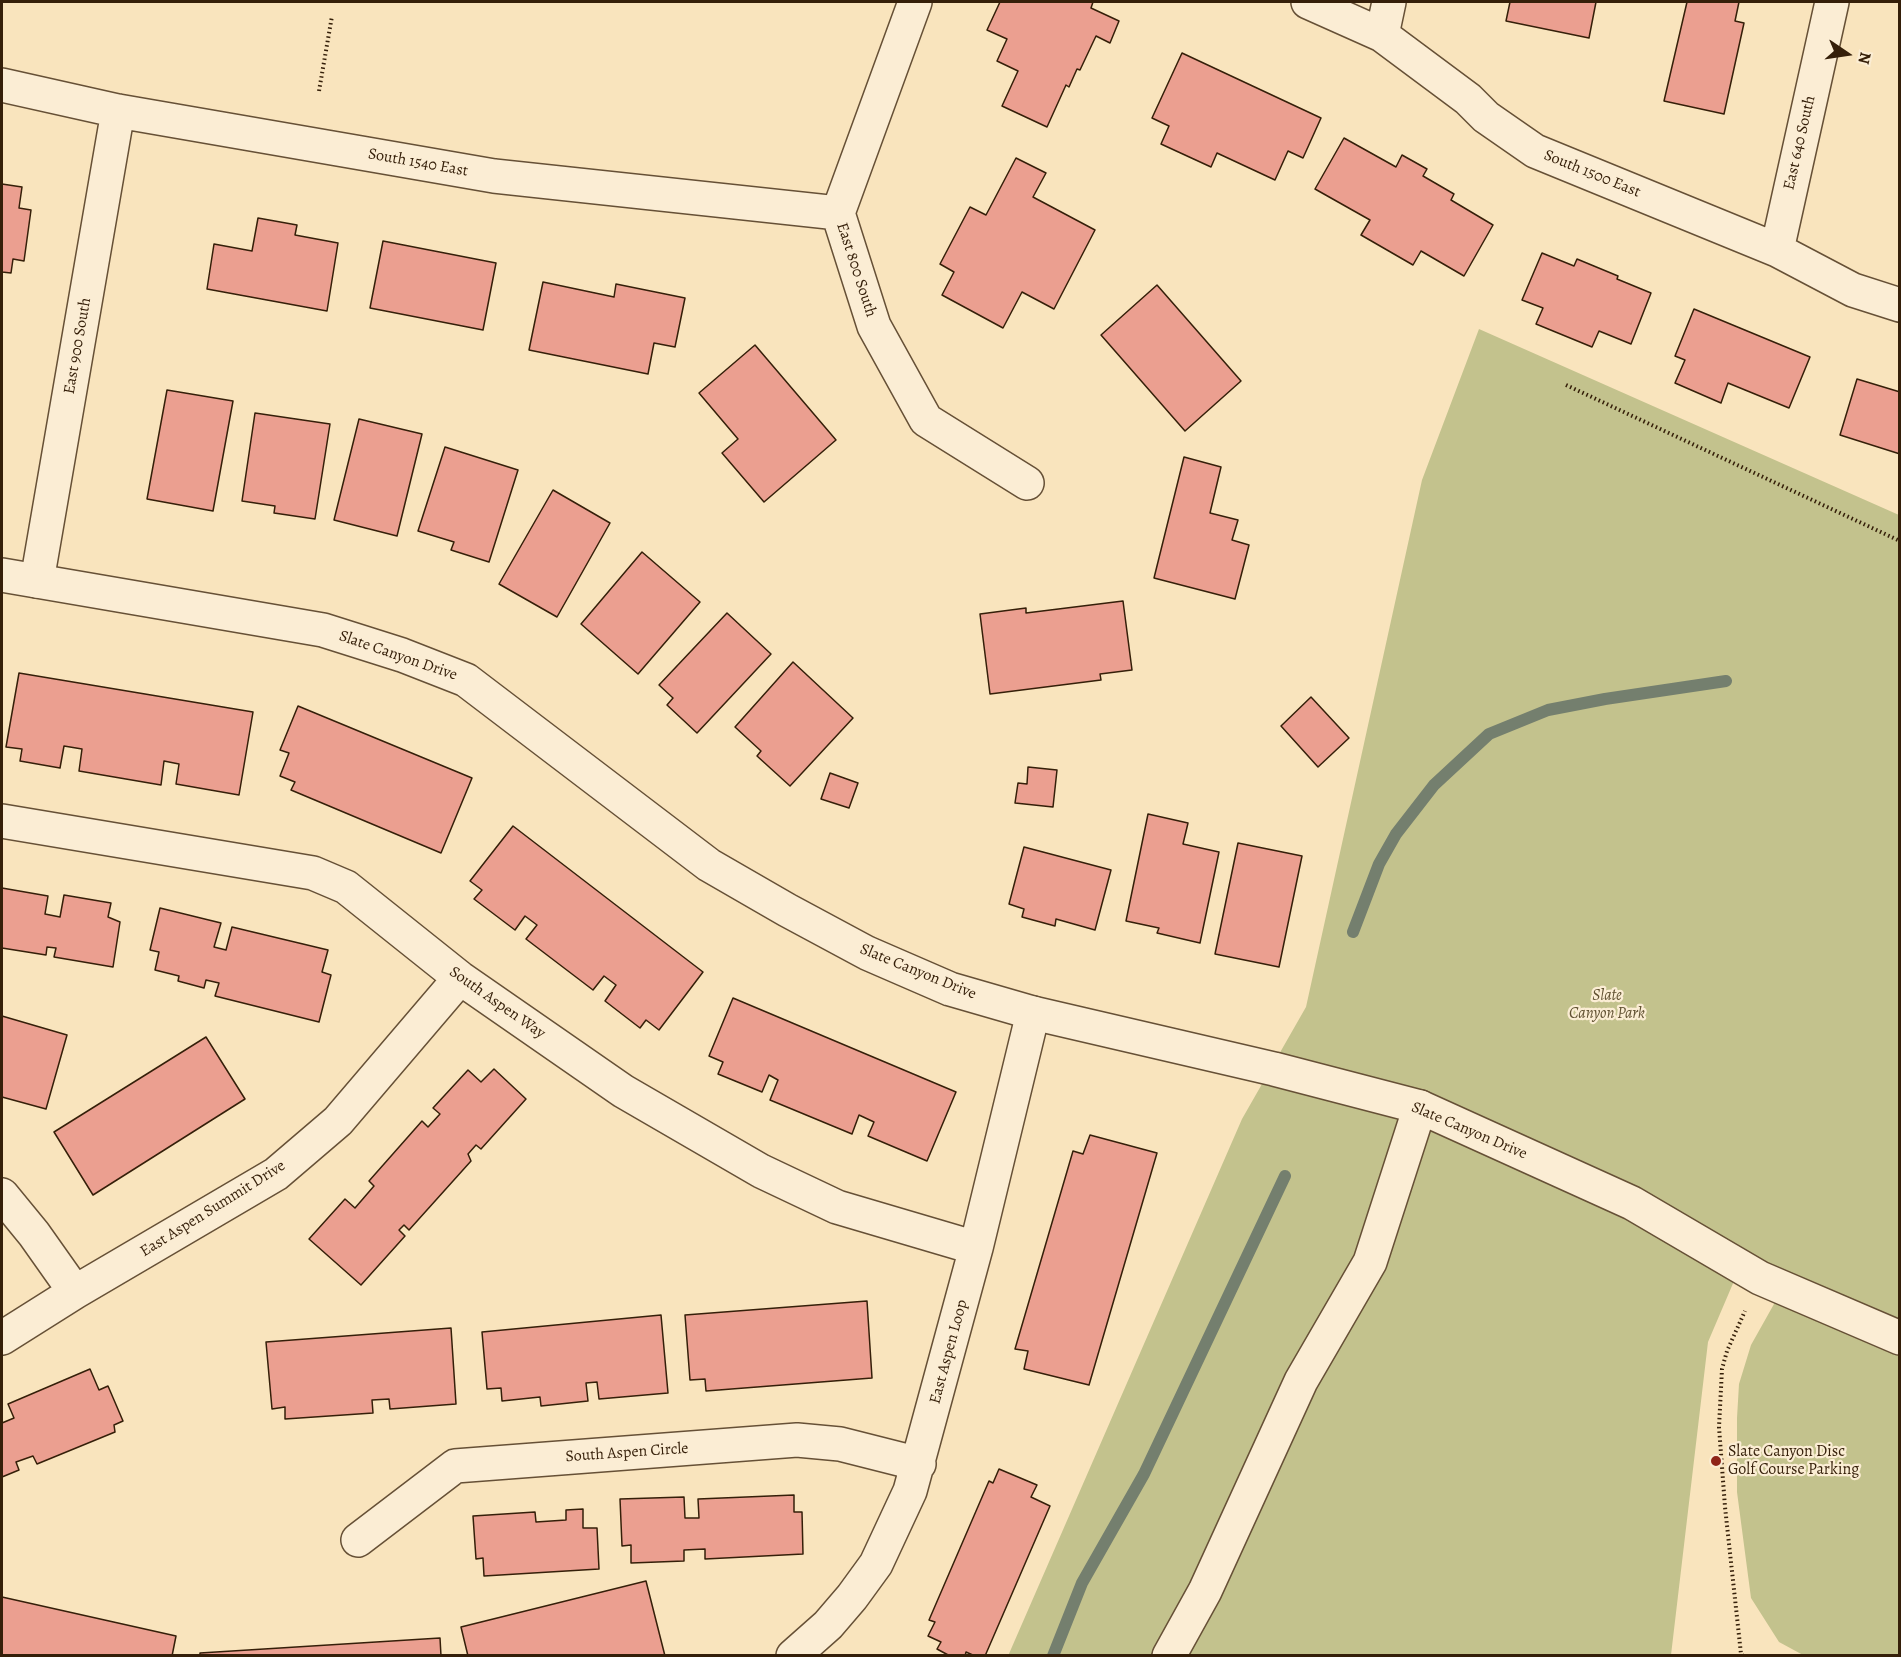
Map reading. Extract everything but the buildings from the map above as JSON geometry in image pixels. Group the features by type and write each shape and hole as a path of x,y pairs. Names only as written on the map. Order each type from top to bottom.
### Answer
{"street":[{"name":"East 800 South","path":"915,2 838,213 874,326 926,420 1027,483"},
{"name":"South 1500 East","path":"1308,2 1382,35 1468,99 1486,117 1535,151 1777,250 1852,290 1899,305"},
{"path":"1382,35 1389,2"},
{"name":"East 640 South","path":"1777,250 1832,2"},
{"name":"South 1540 East","path":"2,85 118,111 494,176 838,213"},
{"name":"East 900 South","path":"37,581 118,111"},
{"name":"Slate Canyon Drive","path":"2,575 323,630 402,655 466,680 709,865 867,953 950,989 1033,1013 1420,1107 1632,1203 1760,1278 1899,1338"},
{"name":"South Aspen Way","path":"2,821 313,873 346,887 460,978 622,1091 761,1171 837,1207 976,1248"},
{"name":"East Aspen Summit Drive","path":"2,1338 75,1292 276,1174 338,1121 460,978"},
{"name":"East Aspen Loop","path":"793,1656 828,1625 876,1564 910,1491 976,1248 1033,1013"},
{"path":"1169,1656 1205,1591 1301,1381 1370,1262 1420,1107"},
{"path":"2,1195 34,1234 75,1292"},
{"name":"South Aspen Circle","path":"358,1540 455,1466 797,1440 826,1442 919,1464"}],"path":[{"path":"319,91 332,16"},
{"path":"1566,385 1899,541"},
{"path":"1741,1655 1719,1427 1722,1370 1727,1351 1760,1278"}],"green space":[{"name":"Slate Canyon Park","path":"1479,329 1899,515 1899,1655 1803,1655 1779,1642 1751,1598 1737,1492 1739,1384 1751,1345 1783,1288 1740,1267 1708,1342 1671,1655 1008,1656 1242,1119 1306,1007 1422,480"}],"waterway":[{"path":"1353,932 1379,864 1396,834 1434,785 1489,734 1548,710 1726,681"},
{"path":"1053,1656 1082,1583 1144,1474 1285,1176"}],"place":[{"name":"Slate Canyon Disc Golf Course Parking","path":"1716,1461"}]}
